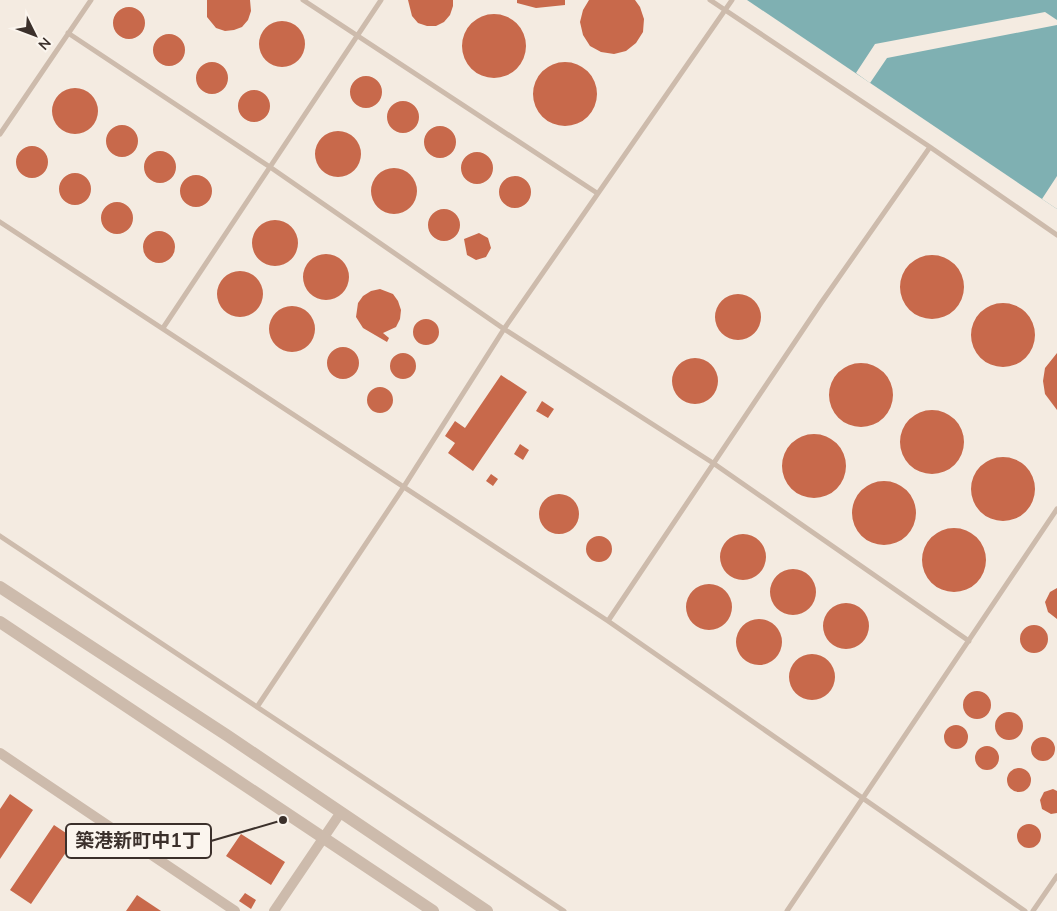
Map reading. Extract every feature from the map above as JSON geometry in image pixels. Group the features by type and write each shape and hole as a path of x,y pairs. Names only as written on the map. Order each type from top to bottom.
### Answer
{"street":[{"path":"0,587 341,812 487,911"},
{"path":"0,622 433,911"},
{"path":"0,753 235,911"},
{"path":"274,911 341,812"}],"lane":[{"path":"0,134 91,0"},
{"path":"303,0 597,193"},
{"path":"163,328 381,0"},
{"path":"710,0 930,147 1057,235"},
{"path":"257,706 403,488 504,329 732,0"},
{"path":"68,33 270,167 504,329 713,463 968,641"},
{"path":"608,621 713,463 930,147"},
{"path":"0,222 608,621 864,797 1025,911"},
{"path":"787,911 1057,509"},
{"path":"0,536 564,911"},
{"path":"1033,911 1057,876"}],"water":[{"path":"747,0 1057,0 1057,209 1042,199"}],"pier":[{"path":"1045,12 1057,20 1057,25 887,58 870,83 856,73 875,44"},
{"path":"1057,176 1057,209 1042,199"}],"building":[{"path":"207,0 250,0 251,11 248,20 242,27 234,30 225,31 216,28 207,17"},
{"path":"408,0 453,0 453,6 450,15 444,22 436,26 427,26 418,23 412,16"},
{"path":"517,0 565,0 565,5 536,8 517,3"},
{"path":"589,0 635,0 640,7 644,19 643,32 636,43 626,51 614,54 601,52 590,46 583,35 580,22 583,10"},
{"path":"129,7 140,12 145,23 140,34 129,39 118,34 113,23 118,12"},
{"path":"494,14 506,17 517,23 523,34 526,46 523,58 517,69 506,75 494,78 482,75 471,69 465,58 462,46 465,34 471,23 482,17"},
{"path":"282,21 295,25 301,31 305,44 301,57 295,63 282,67 269,63 263,57 259,44 263,31 269,25"},
{"path":"169,34 180,39 185,50 180,61 169,66 158,61 153,50 158,39"},
{"path":"212,62 223,67 228,78 223,89 212,94 201,89 196,78 201,67"},
{"path":"565,62 577,65 588,71 594,82 597,94 594,106 588,117 577,123 565,126 553,123 542,117 536,106 533,94 536,82 542,71 553,65"},
{"path":"366,76 372,77 377,81 381,86 381,98 377,103 372,107 366,108 360,107 355,103 351,98 350,92 351,86 355,81 360,77"},
{"path":"75,88 88,92 94,98 98,111 94,124 88,130 75,134 62,130 56,124 52,111 56,98 62,92"},
{"path":"254,90 265,95 270,106 265,117 254,122 243,117 238,106 243,95"},
{"path":"403,101 409,102 414,106 418,111 418,123 414,128 409,132 403,133 397,132 392,128 388,123 387,117 388,111 392,106 397,102"},
{"path":"122,125 133,130 138,141 133,152 122,157 111,152 106,141 111,130"},
{"path":"440,126 446,127 451,131 455,136 455,148 451,153 446,157 440,158 434,157 429,153 425,148 424,142 425,136 429,131 434,127"},
{"path":"338,131 351,135 357,141 361,154 357,167 351,173 338,177 325,173 319,167 315,154 319,141 325,135"},
{"path":"32,146 43,151 48,162 43,173 32,178 21,173 16,162 21,151"},
{"path":"160,151 166,152 171,156 175,161 175,173 171,178 166,182 160,183 154,182 149,178 145,173 144,167 145,161 149,156 154,152"},
{"path":"477,152 483,153 488,157 492,162 492,174 488,179 483,183 477,184 471,183 466,179 462,174 461,168 462,162 466,157 471,153"},
{"path":"394,168 407,172 413,178 417,191 413,204 407,210 394,214 381,210 375,204 371,191 375,178 381,172"},
{"path":"75,173 86,178 91,189 86,200 75,205 64,200 59,189 64,178"},
{"path":"196,175 207,180 212,191 207,202 196,207 185,202 180,191 185,180"},
{"path":"515,176 521,177 526,181 530,186 530,198 526,203 521,207 515,208 509,207 504,203 500,198 499,192 500,186 504,181 509,177"},
{"path":"117,202 128,207 133,218 128,229 117,234 106,229 101,218 106,207"},
{"path":"444,209 455,214 460,225 455,236 444,241 433,236 428,225 433,214"},
{"path":"275,220 288,224 294,230 298,243 294,256 288,262 275,266 262,262 256,256 252,243 256,230 262,224"},
{"path":"159,231 170,236 175,247 170,258 159,263 148,258 143,247 148,236"},
{"path":"479,233 488,238 491,248 486,257 476,260 467,255 464,239"},
{"path":"326,254 339,258 345,264 349,277 345,290 339,296 326,300 313,296 307,290 303,277 307,264 313,258"},
{"path":"932,255 944,258 955,264 961,275 964,287 961,299 955,310 944,316 932,319 920,316 909,310 903,299 900,287 903,275 909,264 920,258"},
{"path":"240,271 253,275 259,281 263,294 259,307 253,313 240,317 227,313 221,307 217,294 221,281 227,275"},
{"path":"380,289 393,294 401,310 400,319 396,327 383,333 389,338 387,342 363,328 356,317 358,303 363,296 371,291"},
{"path":"738,294 751,298 757,304 761,317 757,330 751,336 738,340 725,336 719,330 715,317 719,304 725,298"},
{"path":"1003,303 1015,306 1026,312 1032,323 1035,335 1032,347 1026,358 1015,364 1003,367 991,364 980,358 974,347 971,335 974,323 980,312 991,306"},
{"path":"292,306 305,310 311,316 315,329 311,342 305,348 292,352 279,348 273,342 269,329 273,316 279,310"},
{"path":"426,319 435,323 439,332 435,341 426,345 417,341 413,332 417,323"},
{"path":"343,347 354,352 359,363 354,374 343,379 332,374 327,363 332,352"},
{"path":"403,353 412,357 416,366 412,375 403,379 394,375 390,366 394,357"},
{"path":"1057,353 1057,410 1045,394 1043,381 1045,368"},
{"path":"695,358 708,362 714,368 718,381 714,394 708,400 695,404 682,400 676,394 672,381 676,368 682,362"},
{"path":"861,363 873,366 884,372 890,383 893,395 890,407 884,418 873,424 861,427 849,424 838,418 832,407 829,395 832,383 838,372 849,366"},
{"path":"501,375 527,392 473,471 448,453 455,443 445,436 455,421 465,428"},
{"path":"380,387 389,391 393,400 389,409 380,413 371,409 367,400 371,391"},
{"path":"542,401 554,409 548,418 536,411"},
{"path":"932,410 944,413 955,419 961,430 964,442 961,454 955,465 944,471 932,474 920,471 909,465 903,454 900,442 903,430 909,419 920,413"},
{"path":"814,434 826,437 837,443 843,454 846,466 843,478 837,489 826,495 814,498 802,495 791,489 785,478 782,466 785,454 791,443 802,437"},
{"path":"520,444 529,450 523,460 514,454"},
{"path":"1003,457 1015,460 1026,466 1032,477 1035,489 1032,501 1026,512 1015,518 1003,521 991,518 980,512 974,501 971,489 974,477 980,466 991,460"},
{"path":"491,474 498,479 493,486 486,481"},
{"path":"884,481 896,484 907,490 913,501 916,513 913,525 907,536 896,542 884,545 872,542 861,536 855,525 852,513 855,501 861,490 872,484"},
{"path":"559,494 573,500 579,514 573,528 559,534 545,528 539,514 545,500"},
{"path":"954,528 966,531 977,537 983,548 986,560 983,572 977,583 966,589 954,592 942,589 931,583 925,572 922,560 925,548 931,537 942,531"},
{"path":"743,534 756,538 762,544 766,557 762,570 756,576 743,580 730,576 724,570 720,557 724,544 730,538"},
{"path":"599,536 608,540 612,549 608,558 599,562 590,558 586,549 590,540"},
{"path":"793,569 806,573 812,579 816,592 812,605 806,611 793,615 780,611 774,605 770,592 774,579 780,573"},
{"path":"709,584 722,588 728,594 732,607 728,620 722,626 709,630 696,626 690,620 686,607 690,594 696,588"},
{"path":"1057,588 1057,619 1048,612 1045,602 1050,592"},
{"path":"846,603 859,607 865,613 869,626 865,639 859,645 846,649 833,645 827,639 823,626 827,613 833,607"},
{"path":"759,619 772,623 778,629 782,642 778,655 772,661 759,665 746,661 740,655 736,642 740,629 746,623"},
{"path":"1034,625 1044,629 1048,639 1044,649 1034,653 1024,649 1020,639 1024,629"},
{"path":"812,654 825,658 831,664 835,677 831,690 825,696 812,700 799,696 793,690 789,677 793,664 799,658"},
{"path":"977,691 987,695 991,705 987,715 977,719 967,715 963,705 967,695"},
{"path":"1009,712 1019,716 1023,726 1019,736 1009,740 999,736 995,726 999,716"},
{"path":"956,725 965,728 968,737 965,746 956,749 947,746 944,737 947,728"},
{"path":"1043,737 1052,740 1055,749 1052,758 1043,761 1034,758 1031,749 1034,740"},
{"path":"987,746 996,749 999,758 996,767 987,770 978,767 975,758 978,749"},
{"path":"1019,768 1028,771 1031,780 1028,789 1019,792 1010,789 1007,780 1010,771"},
{"path":"1053,789 1057,791 1057,813 1051,814 1042,809 1040,800 1044,792"},
{"path":"10,794 33,810 0,859 0,809"},
{"path":"1029,824 1037,828 1041,836 1037,844 1029,848 1021,844 1017,836 1021,828"},
{"path":"54,825 75,839 31,904 10,890"},
{"path":"241,834 285,862 271,885 226,856"},
{"path":"245,893 256,900 251,909 239,901"},
{"path":"137,895 161,911 126,911"}],"place":[{"name":"築港新町中1丁","path":"283,820"}]}
